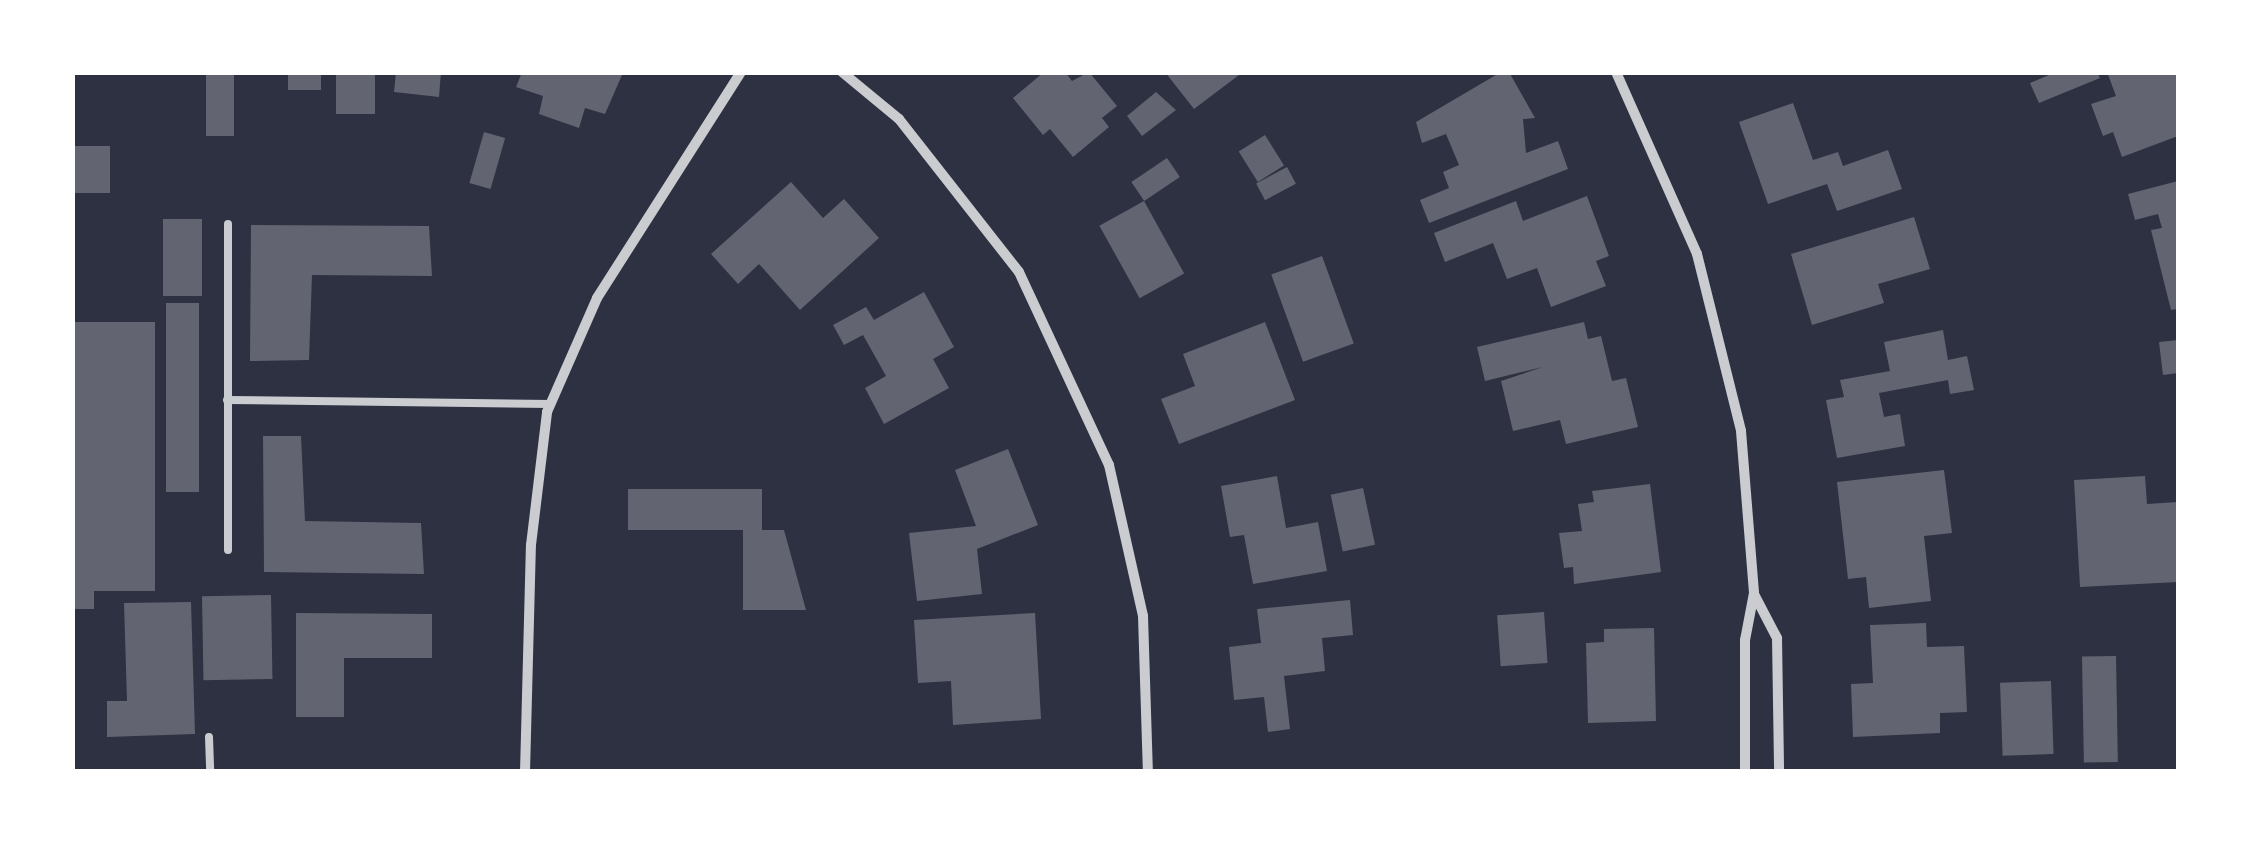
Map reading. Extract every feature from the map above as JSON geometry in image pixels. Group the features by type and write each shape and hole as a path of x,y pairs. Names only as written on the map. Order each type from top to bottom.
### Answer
{"street":[{"path":"525,772 531,545 550,404 597,298 741,72"},
{"path":"842,72 899,118 1018,272 1109,465 1142,616 1148,772"},
{"path":"1616,72 1696,254 1741,431 1754,593 1745,640 1745,772"},
{"path":"1754,593 1777,638 1779,772"}],"lane":[{"path":"228,224 228,550"},
{"path":"227,400 550,404"},
{"path":"209,736 210,772"}],"building":[{"path":"288,72 321,72 321,90 288,90"},
{"path":"336,72 375,72 375,114 336,114"},
{"path":"396,72 441,72 439,97 394,92"},
{"path":"522,72 622,75 605,114 585,108 579,128 539,114 543,96 516,87"},
{"path":"1044,72 1065,72 1072,81 1089,72 1117,106 1102,118 1109,127 1073,157 1050,129 1043,135 1013,98"},
{"path":"1165,72 1237,72 1239,75 1194,109"},
{"path":"1501,72 1509,72 1535,118 1523,119 1526,153 1558,141 1568,169 1429,223 1420,200 1449,188 1443,172 1459,165 1446,134 1422,143 1416,122"},
{"path":"2056,72 2097,72 2100,78 2039,103 2030,83"},
{"path":"2107,72 2178,72 2178,136 2122,157 2113,132 2103,136 2091,104 2116,96"},
{"path":"206,75 234,75 234,136 206,136"},
{"path":"1156,92 1176,110 1142,136 1127,116"},
{"path":"1793,103 1813,160 1838,152 1843,166 1888,150 1902,189 1837,211 1827,184 1768,204 1739,122"},
{"path":"484,132 505,138 491,189 469,183"},
{"path":"1265,135 1284,166 1258,182 1239,151"},
{"path":"72,146 110,146 110,193 72,193"},
{"path":"1167,158 1180,177 1144,201 1131,182"},
{"path":"1287,167 1296,184 1265,200 1256,183"},
{"path":"2178,181 2178,309 2171,310 2151,230 2162,228 2158,214 2135,220 2128,194"},
{"path":"791,182 823,218 844,199 879,238 800,310 759,264 738,284 711,254"},
{"path":"1587,196 1609,256 1596,261 1606,286 1551,307 1537,268 1507,279 1493,243 1445,262 1434,233 1516,201 1523,221"},
{"path":"1144,201 1184,274 1140,298 1099,226"},
{"path":"1914,217 1930,269 1878,284 1884,303 1812,325 1791,254"},
{"path":"163,219 202,219 202,296 163,296"},
{"path":"251,225 429,226 432,276 312,275 309,360 250,361"},
{"path":"1322,256 1354,343 1303,362 1271,274"},
{"path":"924,292 954,347 933,359 949,388 884,424 865,388 886,376 863,335 844,345 833,325 866,307 874,320"},
{"path":"166,303 199,303 199,492 166,492"},
{"path":"72,322 155,322 155,591 94,591 94,609 72,609"},
{"path":"1265,322 1295,400 1179,444 1161,399 1195,386 1183,354"},
{"path":"1584,322 1588,339 1601,336 1612,381 1626,378 1638,427 1566,444 1560,420 1513,431 1501,381 1543,367 1485,381 1477,347"},
{"path":"1943,330 1948,360 1967,356 1974,390 1950,394 1948,380 1879,393 1884,417 1900,414 1905,446 1837,458 1826,400 1844,397 1840,380 1890,371 1884,342"},
{"path":"2178,340 2178,373 2163,375 2159,342"},
{"path":"263,436 301,436 305,521 421,523 424,574 264,572"},
{"path":"1008,449 1038,525 977,549 982,594 917,601 909,533 976,526 955,470"},
{"path":"1944,470 1952,533 1924,536 1931,601 1869,608 1866,577 1848,579 1837,482"},
{"path":"1277,476 1286,528 1318,522 1327,571 1253,584 1244,535 1230,537 1221,486"},
{"path":"2145,476 2147,504 2178,502 2178,582 2080,587 2074,480"},
{"path":"1650,484 1661,572 1574,584 1573,567 1564,568 1559,533 1582,531 1578,504 1594,502 1592,491"},
{"path":"1363,488 1375,545 1343,552 1331,495"},
{"path":"628,489 762,489 762,530 784,530 806,610 743,610 743,530 628,530"},
{"path":"271,595 272,679 203,680 202,596"},
{"path":"1350,600 1353,635 1322,638 1325,671 1284,676 1290,729 1268,732 1264,697 1234,700 1229,647 1261,643 1257,609"},
{"path":"191,602 195,734 107,737 107,701 127,701 124,603"},
{"path":"1544,612 1548,663 1501,666 1497,615"},
{"path":"296,613 432,614 432,658 344,658 344,717 296,717"},
{"path":"1035,613 1041,719 953,725 951,681 918,683 914,620"},
{"path":"1926,623 1927,647 1964,646 1967,712 1940,713 1940,733 1853,737 1851,684 1873,683 1870,625"},
{"path":"1654,628 1656,721 1588,723 1586,643 1604,642 1604,629"},
{"path":"2116,656 2118,762 2084,763 2082,657"},
{"path":"2051,681 2054,754 2003,756 2000,683"}]}
